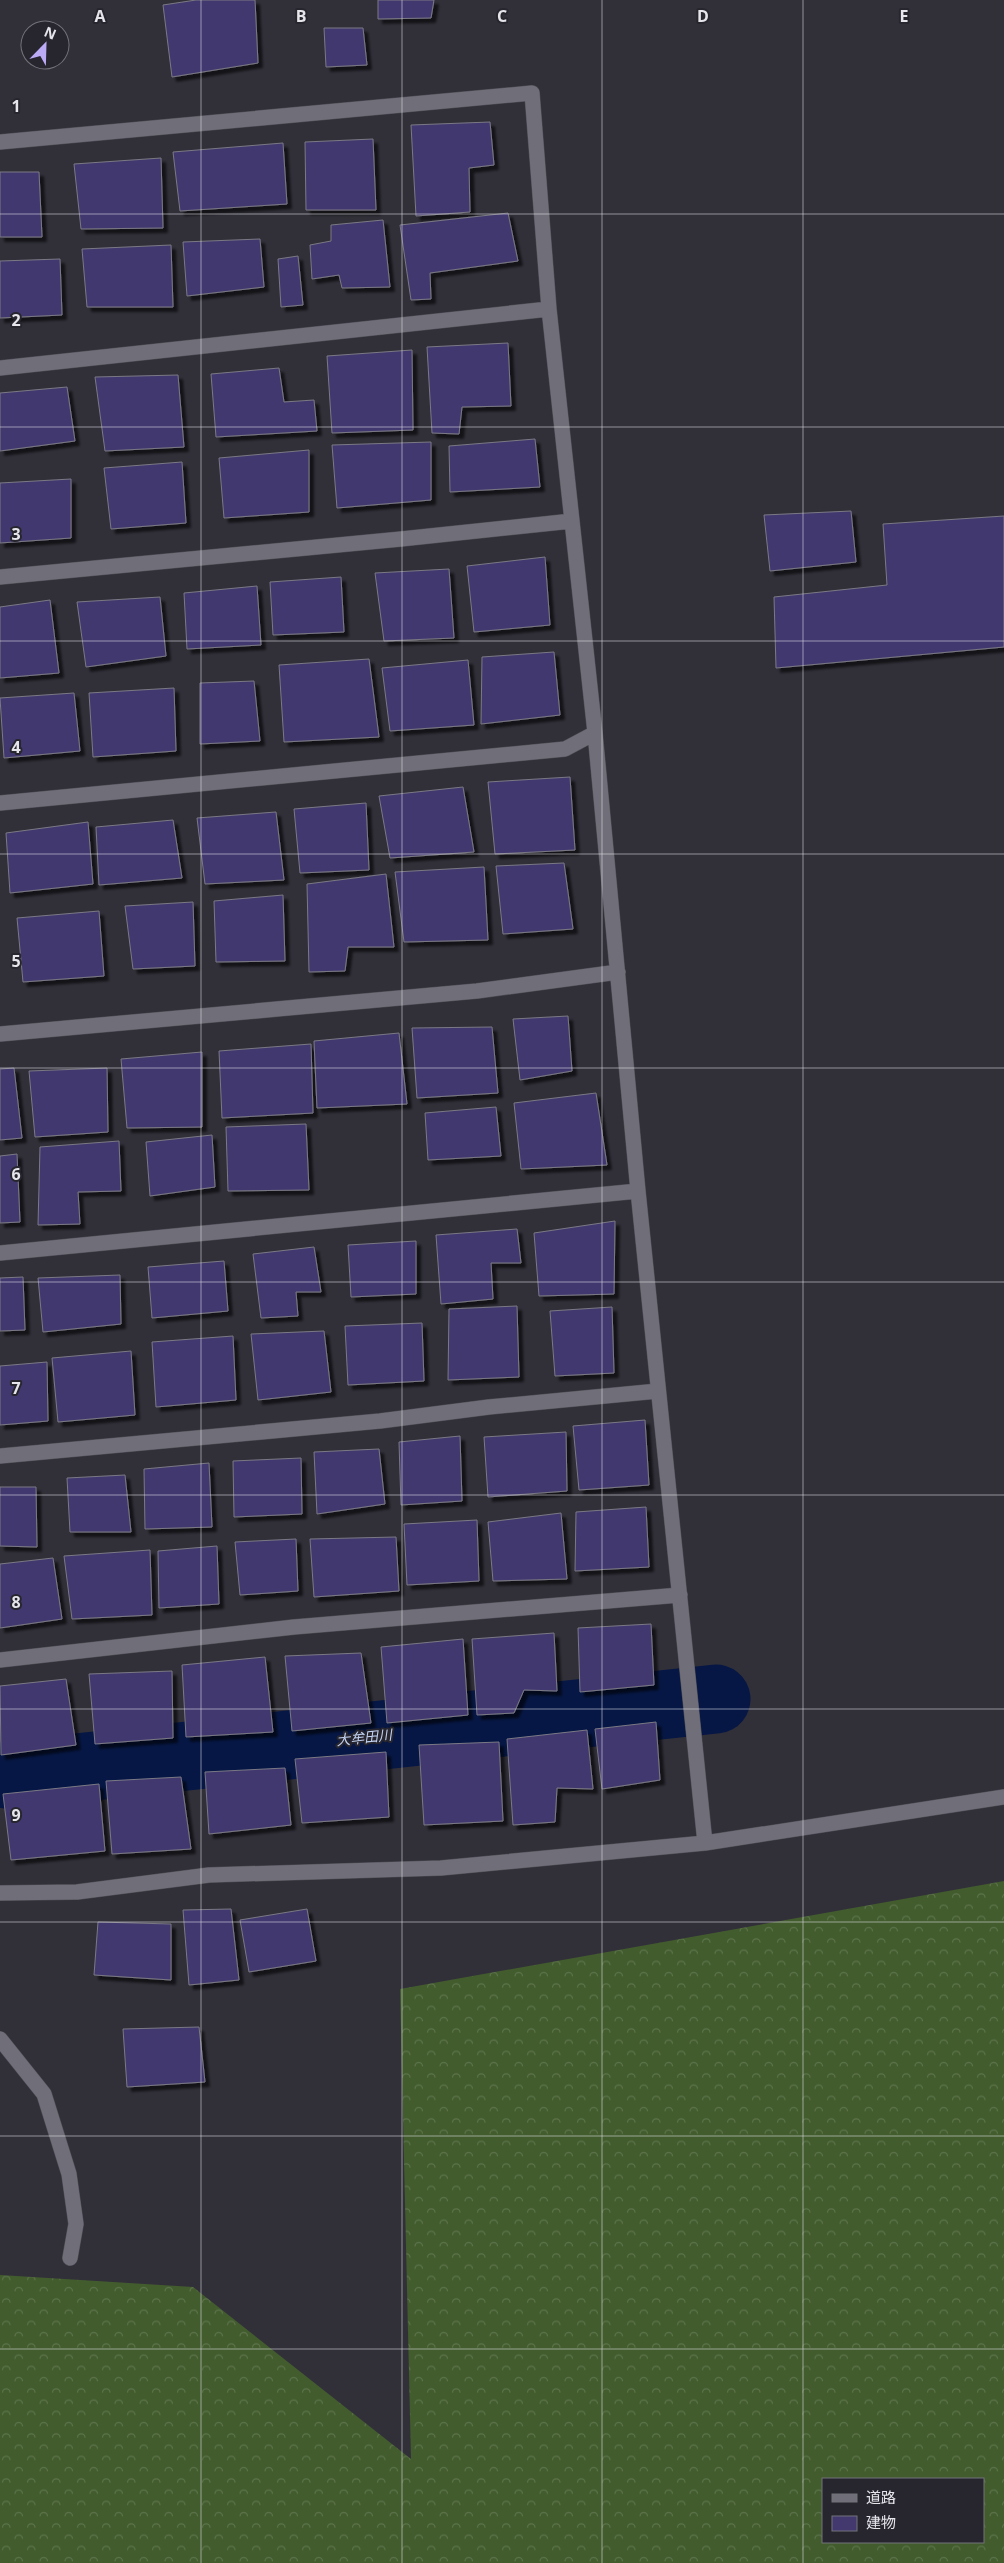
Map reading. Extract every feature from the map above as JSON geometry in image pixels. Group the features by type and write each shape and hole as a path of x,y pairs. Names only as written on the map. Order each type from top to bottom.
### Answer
{"street":[{"path":"0,142 532,93 549,309 595,733 638,1191 705,1842"},
{"path":"0,368 549,309"},
{"path":"0,577 401,540 572,521"},
{"path":"0,803 565,750 595,733"},
{"path":"0,1034 467,992 618,972"},
{"path":"0,1253 638,1191"},
{"path":"0,1456 380,1421 489,1407 658,1391"},
{"path":"0,1660 294,1627 680,1595"},
{"path":"0,1893 77,1892 209,1876 441,1868 705,1842 1004,1797"},
{"path":"0,2039 44,2094 69,2174 76,2224 70,2258"}],"green space":[{"path":"1004,1881 1004,2563 0,2563 0,2275 193,2287 411,2459 400,1989"}],"building":[{"path":"196,0 255,0 258,63 172,77 163,5"},
{"path":"378,0 434,0 431,18 378,19"},
{"path":"324,28 363,28 367,65 326,67"},
{"path":"490,122 494,165 469,168 470,212 416,216 411,125"},
{"path":"373,139 376,210 306,210 305,142"},
{"path":"283,143 287,204 180,211 173,152"},
{"path":"161,158 163,228 81,229 74,164"},
{"path":"0,172 39,172 42,237 0,237"},
{"path":"508,213 518,261 430,273 431,299 411,300 400,225"},
{"path":"383,220 390,287 342,288 339,275 312,279 310,245 331,241 331,225"},
{"path":"260,239 264,287 187,296 183,242"},
{"path":"171,245 173,307 87,307 82,249"},
{"path":"298,256 303,305 281,307 278,259"},
{"path":"60,259 62,315 0,318 0,261"},
{"path":"508,343 511,406 462,407 459,434 432,433 427,347"},
{"path":"412,350 413,430 332,433 327,356"},
{"path":"279,368 284,402 314,400 317,431 216,437 211,374"},
{"path":"178,375 184,447 105,451 95,377"},
{"path":"67,387 75,441 0,451 0,393"},
{"path":"535,439 540,487 450,492 449,446"},
{"path":"431,442 431,500 337,508 332,445"},
{"path":"309,450 309,512 224,518 219,458"},
{"path":"182,462 186,523 111,529 104,468"},
{"path":"71,479 71,538 0,543 0,483"},
{"path":"851,511 856,562 770,571 764,515"},
{"path":"1004,516 1004,647 776,668 774,597 887,585 883,524"},
{"path":"545,557 550,625 474,632 467,566"},
{"path":"449,569 454,638 384,641 375,573"},
{"path":"341,577 344,632 273,635 270,582"},
{"path":"257,586 261,645 187,649 184,593"},
{"path":"160,597 166,656 86,667 77,602"},
{"path":"50,600 59,673 0,678 0,607"},
{"path":"554,652 560,715 481,724 482,657"},
{"path":"369,659 379,737 284,742 279,665"},
{"path":"468,660 474,725 390,731 382,668"},
{"path":"254,681 260,741 200,744 200,683"},
{"path":"174,688 176,751 93,757 89,693"},
{"path":"74,693 80,751 4,758 0,698"},
{"path":"570,777 575,850 495,854 488,782"},
{"path":"463,787 474,852 390,858 379,796"},
{"path":"366,803 369,870 300,873 294,809"},
{"path":"276,812 284,880 205,884 197,818"},
{"path":"173,820 182,878 99,885 96,827"},
{"path":"88,822 93,884 10,893 6,833"},
{"path":"564,863 573,929 503,934 496,866"},
{"path":"484,867 488,940 404,942 395,872"},
{"path":"386,874 394,947 348,947 345,971 309,972 307,884"},
{"path":"283,895 285,961 216,962 214,901"},
{"path":"193,902 195,966 133,969 125,906"},
{"path":"99,911 104,976 23,982 17,918"},
{"path":"568,1016 572,1071 520,1080 513,1019"},
{"path":"492,1027 498,1093 417,1098 412,1028"},
{"path":"399,1033 407,1104 317,1108 314,1041"},
{"path":"311,1044 313,1113 222,1118 219,1051"},
{"path":"202,1052 202,1127 127,1128 121,1059"},
{"path":"14,1068 22,1138 0,1140 0,1069"},
{"path":"107,1068 108,1132 35,1137 29,1071"},
{"path":"596,1093 607,1165 521,1169 514,1103"},
{"path":"496,1107 501,1156 428,1160 425,1113"},
{"path":"306,1124 309,1190 228,1191 226,1127"},
{"path":"212,1135 215,1187 150,1196 146,1142"},
{"path":"119,1141 121,1191 78,1192 80,1224 38,1225 40,1147"},
{"path":"17,1154 20,1222 0,1223 0,1156"},
{"path":"615,1221 614,1294 539,1296 534,1233"},
{"path":"517,1229 521,1263 491,1263 493,1299 441,1304 436,1235"},
{"path":"416,1241 416,1294 351,1297 348,1245"},
{"path":"314,1247 321,1292 296,1292 298,1316 261,1318 253,1254"},
{"path":"224,1261 228,1311 152,1318 148,1267"},
{"path":"120,1275 121,1324 43,1332 38,1278"},
{"path":"23,1277 25,1330 0,1331 0,1278"},
{"path":"517,1306 519,1377 448,1380 449,1309"},
{"path":"612,1307 614,1373 555,1376 550,1311"},
{"path":"422,1323 424,1381 348,1385 345,1326"},
{"path":"324,1331 331,1392 258,1400 251,1334"},
{"path":"233,1336 236,1400 156,1407 152,1342"},
{"path":"131,1351 135,1415 58,1422 52,1358"},
{"path":"47,1362 48,1421 0,1425 0,1366"},
{"path":"645,1420 649,1485 579,1490 573,1426"},
{"path":"566,1432 567,1491 488,1497 484,1437"},
{"path":"460,1436 462,1501 401,1505 399,1442"},
{"path":"379,1449 385,1504 317,1514 314,1452"},
{"path":"301,1458 302,1514 234,1517 233,1461"},
{"path":"209,1463 212,1527 145,1529 144,1469"},
{"path":"125,1475 131,1532 70,1532 67,1478"},
{"path":"0,1487 36,1487 37,1547 0,1546"},
{"path":"646,1507 649,1567 575,1571 576,1512"},
{"path":"561,1513 567,1579 493,1581 488,1522"},
{"path":"477,1520 479,1581 407,1585 404,1524"},
{"path":"396,1537 399,1591 314,1597 310,1539"},
{"path":"296,1539 298,1591 240,1595 235,1542"},
{"path":"217,1546 219,1604 159,1608 158,1551"},
{"path":"150,1550 152,1615 72,1619 64,1556"},
{"path":"53,1558 62,1619 0,1628 0,1564"},
{"path":"651,1624 654,1685 580,1692 578,1628"},
{"path":"554,1633 557,1691 524,1690 514,1713 477,1715 472,1639"},
{"path":"463,1639 468,1715 387,1723 381,1647"},
{"path":"361,1653 371,1723 292,1731 285,1656"},
{"path":"265,1657 273,1732 186,1737 182,1665"},
{"path":"172,1671 173,1738 95,1744 89,1674"},
{"path":"66,1679 76,1745 1,1755 0,1686"},
{"path":"656,1722 660,1780 602,1789 595,1729"},
{"path":"587,1730 593,1789 557,1788 555,1822 513,1825 507,1739"},
{"path":"499,1742 503,1821 424,1825 419,1745"},
{"path":"386,1752 389,1817 302,1823 295,1759"},
{"path":"285,1768 291,1825 209,1834 205,1772"},
{"path":"181,1777 191,1849 112,1854 106,1781"},
{"path":"99,1784 105,1851 11,1860 3,1794"},
{"path":"231,1909 239,1980 189,1985 183,1910"},
{"path":"307,1909 316,1961 249,1972 240,1920"},
{"path":"98,1922 171,1924 171,1980 94,1975"},
{"path":"199,2027 205,2082 127,2087 123,2029"}],"waterway":[{"name":"大牟田川","path":"11,1775 716,1699"}]}
